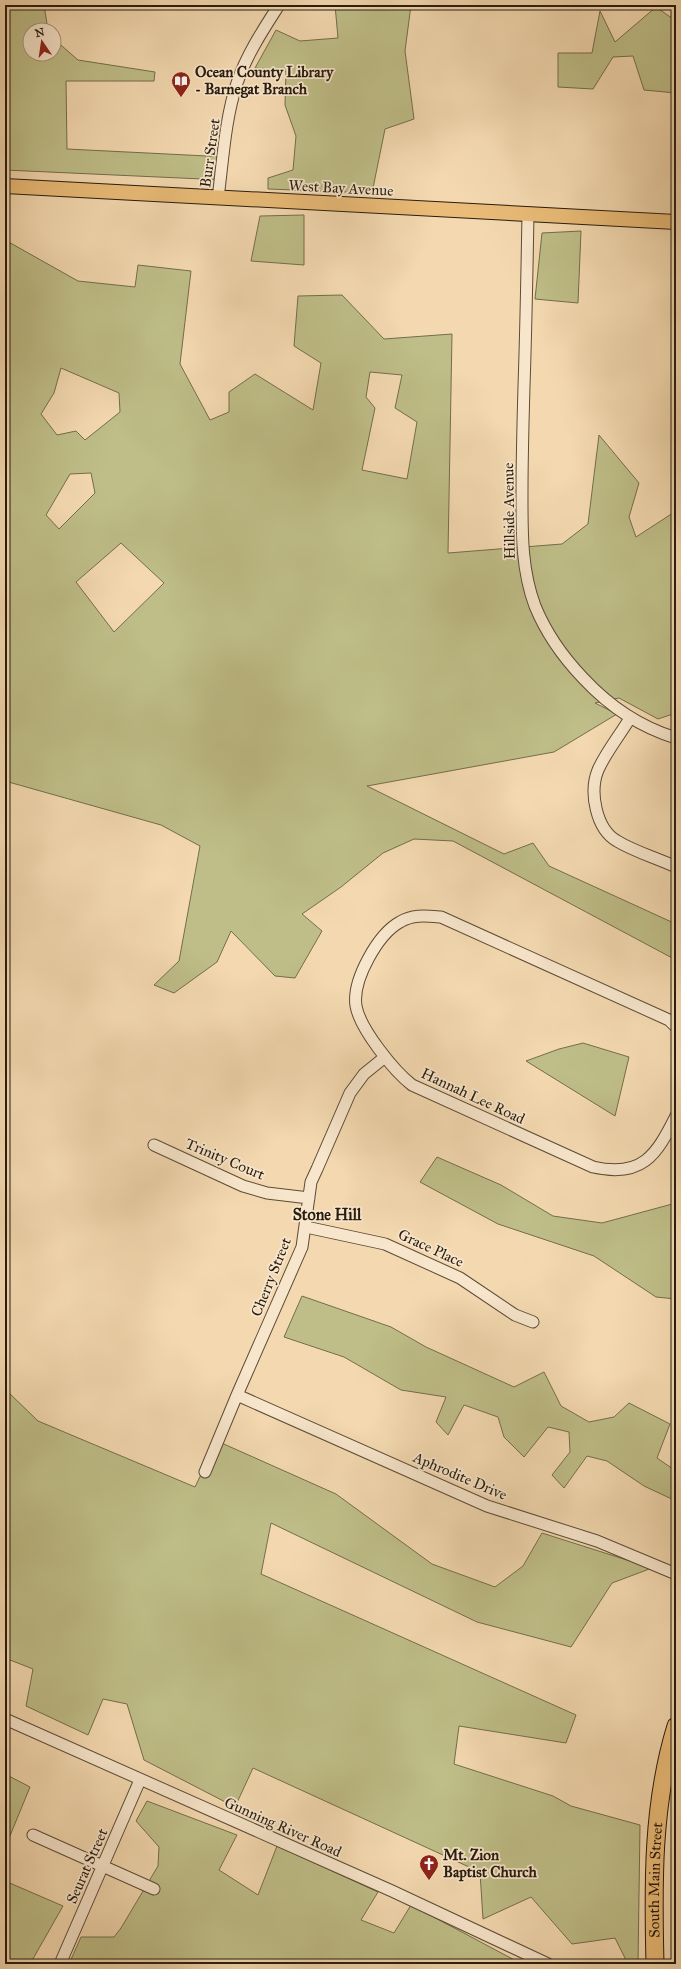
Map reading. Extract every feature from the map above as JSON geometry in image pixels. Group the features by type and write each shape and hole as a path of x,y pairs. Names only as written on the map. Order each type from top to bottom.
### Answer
{"highway":[{"name":"South Main Street","path":"654,1964 654,1848 659,1803 676,1726"}],"main road":[{"name":"West Bay Avenue","path":"5,186 676,222"}],"street":[{"name":"Burr Street","path":"218,198 237,84 256,41 279,5"},
{"name":"Hillside Avenue","path":"528,214 522,538 529,584 544,624 561,652 590,686 614,708 630,718 646,727 676,738"},
{"path":"630,718 598,771 594,797 599,819 606,833 617,842 676,867"},
{"name":"Hannah Lee Road","path":"676,1027 669,1020 442,917 418,916 400,921 385,932 363,970 357,987 356,1005 360,1018 385,1057 399,1074 412,1085 593,1167 607,1170 634,1167 647,1161 659,1148 676,1118"},
{"name":"Cherry Street","path":"206,1472 237,1395 297,1258 306,1227 311,1182 350,1093 364,1074 385,1057"},
{"name":"Trinity Court","path":"154,1145 243,1186 267,1193 309,1198"},
{"name":"Grace Place","path":"306,1227 385,1244 460,1278 515,1315 533,1322"},
{"name":"Aphrodite Drive","path":"237,1395 487,1506 597,1541 676,1574"},
{"name":"Gunning River Road","path":"5,1719 392,1891 548,1964"},
{"name":"Seurat Street","path":"60,1964 140,1780"},
{"path":"33,1835 154,1889"}],"shaded area":[{"path":"5,5 44,5 47,22 22,22 22,62 62,62 62,46 78,60 155,72 154,81 66,81 67,149 227,157 224,180 5,170"},
{"path":"335,5 411,5 405,51 414,119 385,129 372,193 268,189 268,178 293,170 296,136 285,105 286,71 255,68 276,30 300,41 338,38"},
{"path":"656,7 676,21 676,93 644,90 633,56 613,57 593,89 558,87 558,53 592,53 600,11 615,42"},
{"path":"304,215 304,265 251,261 260,216"},
{"path":"581,231 578,303 535,299 542,233"},
{"path":"5,240 78,281 135,287 138,265 191,271 180,364 210,420 229,412 229,392 255,374 313,410 321,363 294,346 298,296 342,295 384,339 452,334 448,553 562,544 588,524 599,435 639,483 629,517 636,537 676,511 676,713 658,719 619,698 595,703 617,714 554,752 367,786 504,854 533,843 549,866 676,924 676,960 453,841 414,839 383,853 341,887 302,914 322,931 295,978 275,976 231,931 217,962 174,993 154,985 179,961 200,846 161,825 5,781","holes":["61,368 119,393 120,412 85,440 76,431 57,435 41,414 54,393","370,372 402,375 395,408 417,422 407,479 362,470 375,408 366,397","91,473 95,493 59,529 46,515 70,474","121,543 164,583 114,632 76,582"]},
{"path":"583,1043 629,1057 615,1116 526,1061 559,1049"},
{"path":"437,1157 501,1185 553,1216 602,1223 676,1203 676,1299 656,1297 594,1256 498,1224 420,1182"},
{"path":"302,1296 391,1327 426,1347 514,1387 544,1372 561,1406 589,1422 614,1417 629,1403 670,1424 657,1458 676,1471 676,1501 644,1486 607,1461 587,1456 564,1488 552,1475 570,1452 569,1432 548,1427 524,1457 504,1437 498,1417 464,1405 448,1435 436,1422 446,1397 401,1390 344,1357 284,1337"},
{"path":"5,1389 38,1421 195,1487 217,1441 336,1494 432,1564 495,1587 523,1566 542,1533 652,1568 612,1583 571,1647 477,1622 271,1523 261,1574 576,1715 566,1743 459,1726 454,1764 553,1796 571,1806 640,1825 638,1964 628,1964 615,1938 572,1944 531,1897 483,1919 480,1872 253,1768 235,1807 144,1760 127,1704 103,1699 88,1735 26,1706 33,1669 5,1658"},
{"path":"5,1774 30,1787 5,1848"},
{"path":"147,1801 237,1835 219,1870 258,1895 277,1846 378,1892 361,1920 394,1933 411,1905 522,1964 69,1964 81,1937 114,1937 121,1928 158,1866 159,1847 136,1821"},
{"path":"676,1810 676,1964 673,1964"},
{"path":"5,1881 63,1906 30,1964 5,1964"}],"place":[{"name":"Ocean County Library - Barnegat Branch","path":"181,98"},
{"name":"Mt. Zion Baptist Church","path":"429,1881"}],"district":[{"name":"Stone Hill","path":"327,1214"}]}
